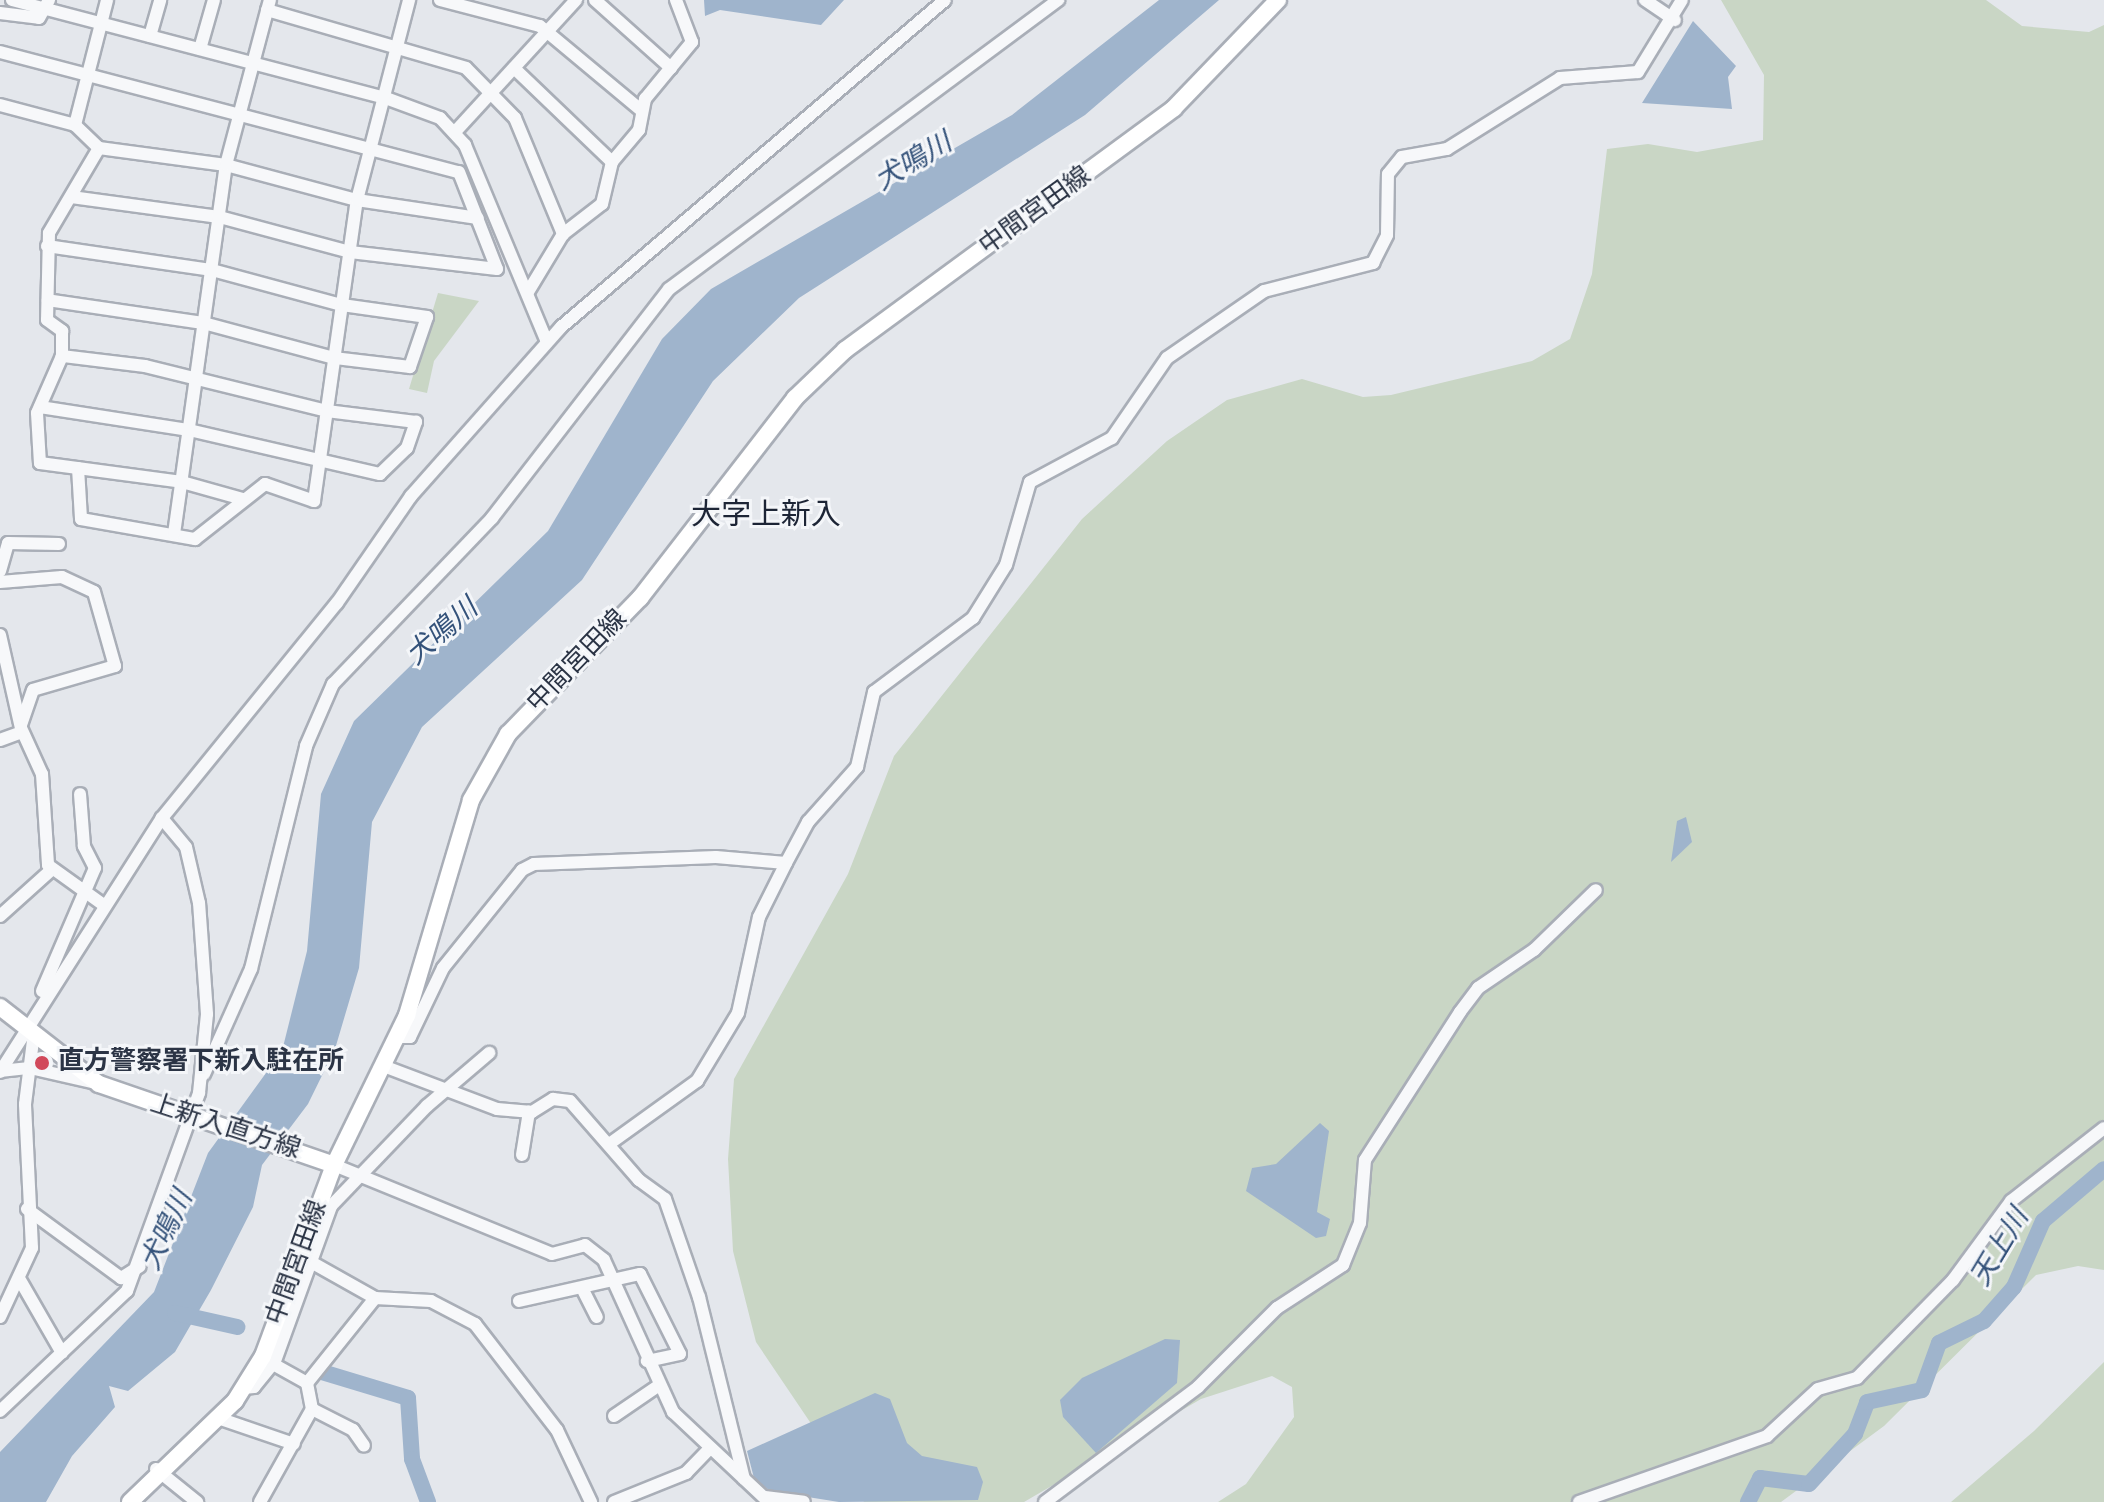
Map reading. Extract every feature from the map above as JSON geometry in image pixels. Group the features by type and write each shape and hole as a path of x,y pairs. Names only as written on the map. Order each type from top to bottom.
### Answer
{"main road":[{"name":"中間宮田線","path":"130,1502 156,1469 218,1418 243,1388 278,1321 327,1162 386,1067 471,800 508,734 640,598 805,388 845,350 1128,147 1278,0"},
{"name":"上新入直方線","path":"0,1007 99,1084 327,1162"}],"street":[{"path":"12,0 48,4 101,23 420,107 455,132 528,292 547,342"},
{"path":"75,125 107,0"},
{"path":"150,36 160,0"},
{"path":"200,49 214,0"},
{"path":"78,468 81,519 174,534 203,536 243,499 265,484 314,501 357,200 409,0"},
{"path":"440,0 547,30 642,111"},
{"path":"455,132 576,0"},
{"path":"595,0 671,68"},
{"path":"528,292 563,234 602,204 612,162 639,130 642,111 692,42 675,0"},
{"path":"41,1006 162,818 337,603 399,510 547,342 945,0"},
{"path":"0,1411 99,1323 141,1266 193,1118 204,1074 251,969 306,746 333,684 492,518 669,289 1058,0"},
{"path":"1645,0 1675,20"},
{"path":"612,1142 697,1081 738,1013 759,917 786,863 808,822 857,767 879,685 984,604 1006,565 1030,482 1112,438 1167,358 1264,291 1373,263 1387,235 1385,190 1396,161 1447,149 1560,78 1638,72 1675,20 1682,0"},
{"path":"0,13 39,18 48,4"},
{"path":"174,534 226,165 268,5 456,63 493,91 515,118 563,234"},
{"path":"0,52 459,172 497,269 350,252 219,217 71,197"},
{"path":"514,68 612,162"},
{"path":"0,105 75,125 99,148 226,165 357,200 478,218"},
{"path":"99,148 47,246 47,320 62,331 62,356 40,407 40,463 182,482 243,499"},
{"path":"47,246 212,270 342,305 427,317 410,367 334,358 203,323 48,300"},
{"path":"40,407 189,430 320,464 380,474 401,457 416,422 327,411 196,376 62,356"},
{"path":"0,571 8,543 59,544"},
{"path":"0,582 62,577 94,592 115,666 33,690 21,730 0,740"},
{"path":"0,635 21,730 42,774 50,871"},
{"path":"0,1071 31,1031 95,868 84,846 80,794"},
{"path":"162,818 193,866 207,1014 204,1074"},
{"path":"398,1037 410,1037 443,968 522,870 534,864 716,857 786,863"},
{"path":"50,871 105,906"},
{"path":"1,919 50,871"},
{"path":"1045,1502 1198,1387 1277,1308 1343,1265 1360,1223 1365,1160 1460,1012 1478,988 1534,950 1596,890"},
{"path":"0,1317 20,1280 32,1248 27,1209 31,1031"},
{"path":"243,1388 254,1387 273,1364 331,1206 445,1089 489,1053"},
{"path":"386,1067 497,1109 529,1112 562,1098 612,1142 673,1215 744,1479"},
{"path":"0,1071 30,1068 99,1084"},
{"path":"522,1155 529,1112"},
{"path":"1579,1502 1767,1436 1818,1389 1857,1378 1953,1280 2011,1201 2104,1128"},
{"path":"327,1162 552,1254 585,1245 604,1260 658,1386 710,1448 772,1501 804,1502"},
{"path":"27,1209 121,1278 141,1266"},
{"path":"311,1262 375,1298 431,1301 475,1324 557,1430 591,1502"},
{"path":"519,1301 584,1292 645,1277 680,1354"},
{"path":"20,1280 62,1353"},
{"path":"584,1292 597,1317"},
{"path":"260,1502 312,1409 307,1383 375,1298"},
{"path":"647,1361 708,1350"},
{"path":"273,1364 307,1383"},
{"path":"614,1416 658,1386"},
{"path":"312,1409 353,1430 364,1446"},
{"path":"218,1418 294,1444"},
{"path":"614,1502 686,1473 710,1448"},
{"path":"156,1469 197,1502"}],"green space":[{"path":"1721,0 1986,0 2022,26 2089,32 2104,25 2104,1270 2078,1266 2036,1275 1884,1426 1781,1502 1218,1502 1246,1484 1294,1417 1292,1387 1272,1376 1201,1399 1024,1502 864,1502 756,1342 733,1251 728,1159 734,1079 848,874 894,756 1082,519 1167,441 1227,400 1302,379 1363,397 1391,395 1532,361 1570,339 1592,274 1607,149 1648,144 1697,152 1763,140 1764,75"},
{"path":"438,293 479,301 434,361 427,393 409,389"},
{"path":"2104,1362 2104,1502 1951,1502 2034,1431"}],"water":[{"path":"704,0 844,0 821,25 720,10 705,16"},
{"path":"1159,0 1219,0 1085,115 799,298 713,381 582,580 422,727 372,822 359,968 335,1049 308,1104 262,1165 253,1207 211,1290 175,1352 128,1391 109,1386 115,1407 72,1456 46,1502 0,1502 0,1452 154,1292 208,1153 282,1051 307,951 321,794 354,721 548,531 662,339 711,289 1012,115"},
{"path":"1693,21 1736,66 1728,77 1732,109 1642,103"},
{"path":"1686,817 1692,842 1671,862 1677,821"},
{"path":"1320,1123 1329,1131 1317,1212 1330,1219 1326,1236 1316,1238 1246,1191 1252,1168 1276,1164"},
{"path":"1165,1339 1180,1340 1177,1383 1096,1453 1063,1417 1060,1400 1082,1378"},
{"path":"875,1393 890,1399 907,1443 922,1456 977,1467 983,1482 978,1500 839,1502 770,1491 754,1478 747,1451"}],"waterway":[{"name":"天上川","path":"1748,1502 1760,1478 1809,1484 1855,1434 1867,1402 1922,1390 1939,1343 1984,1321 2014,1287 2043,1221 2104,1169"},
{"name":"天上川","path":"175,1313 237,1327"},
{"name":"天上川","path":"322,1372 408,1398 412,1459 428,1502"}],"place":[{"name":"直方警察署下新入駐在所","path":"42,1063"}],"district":[{"name":"大字上新入","path":"766,517"}],"water label":[{"name":"犬鳴川","path":"914,163"},
{"name":"犬鳴川","path":"443,633"},
{"name":"犬鳴川","path":"168,1231"}]}
